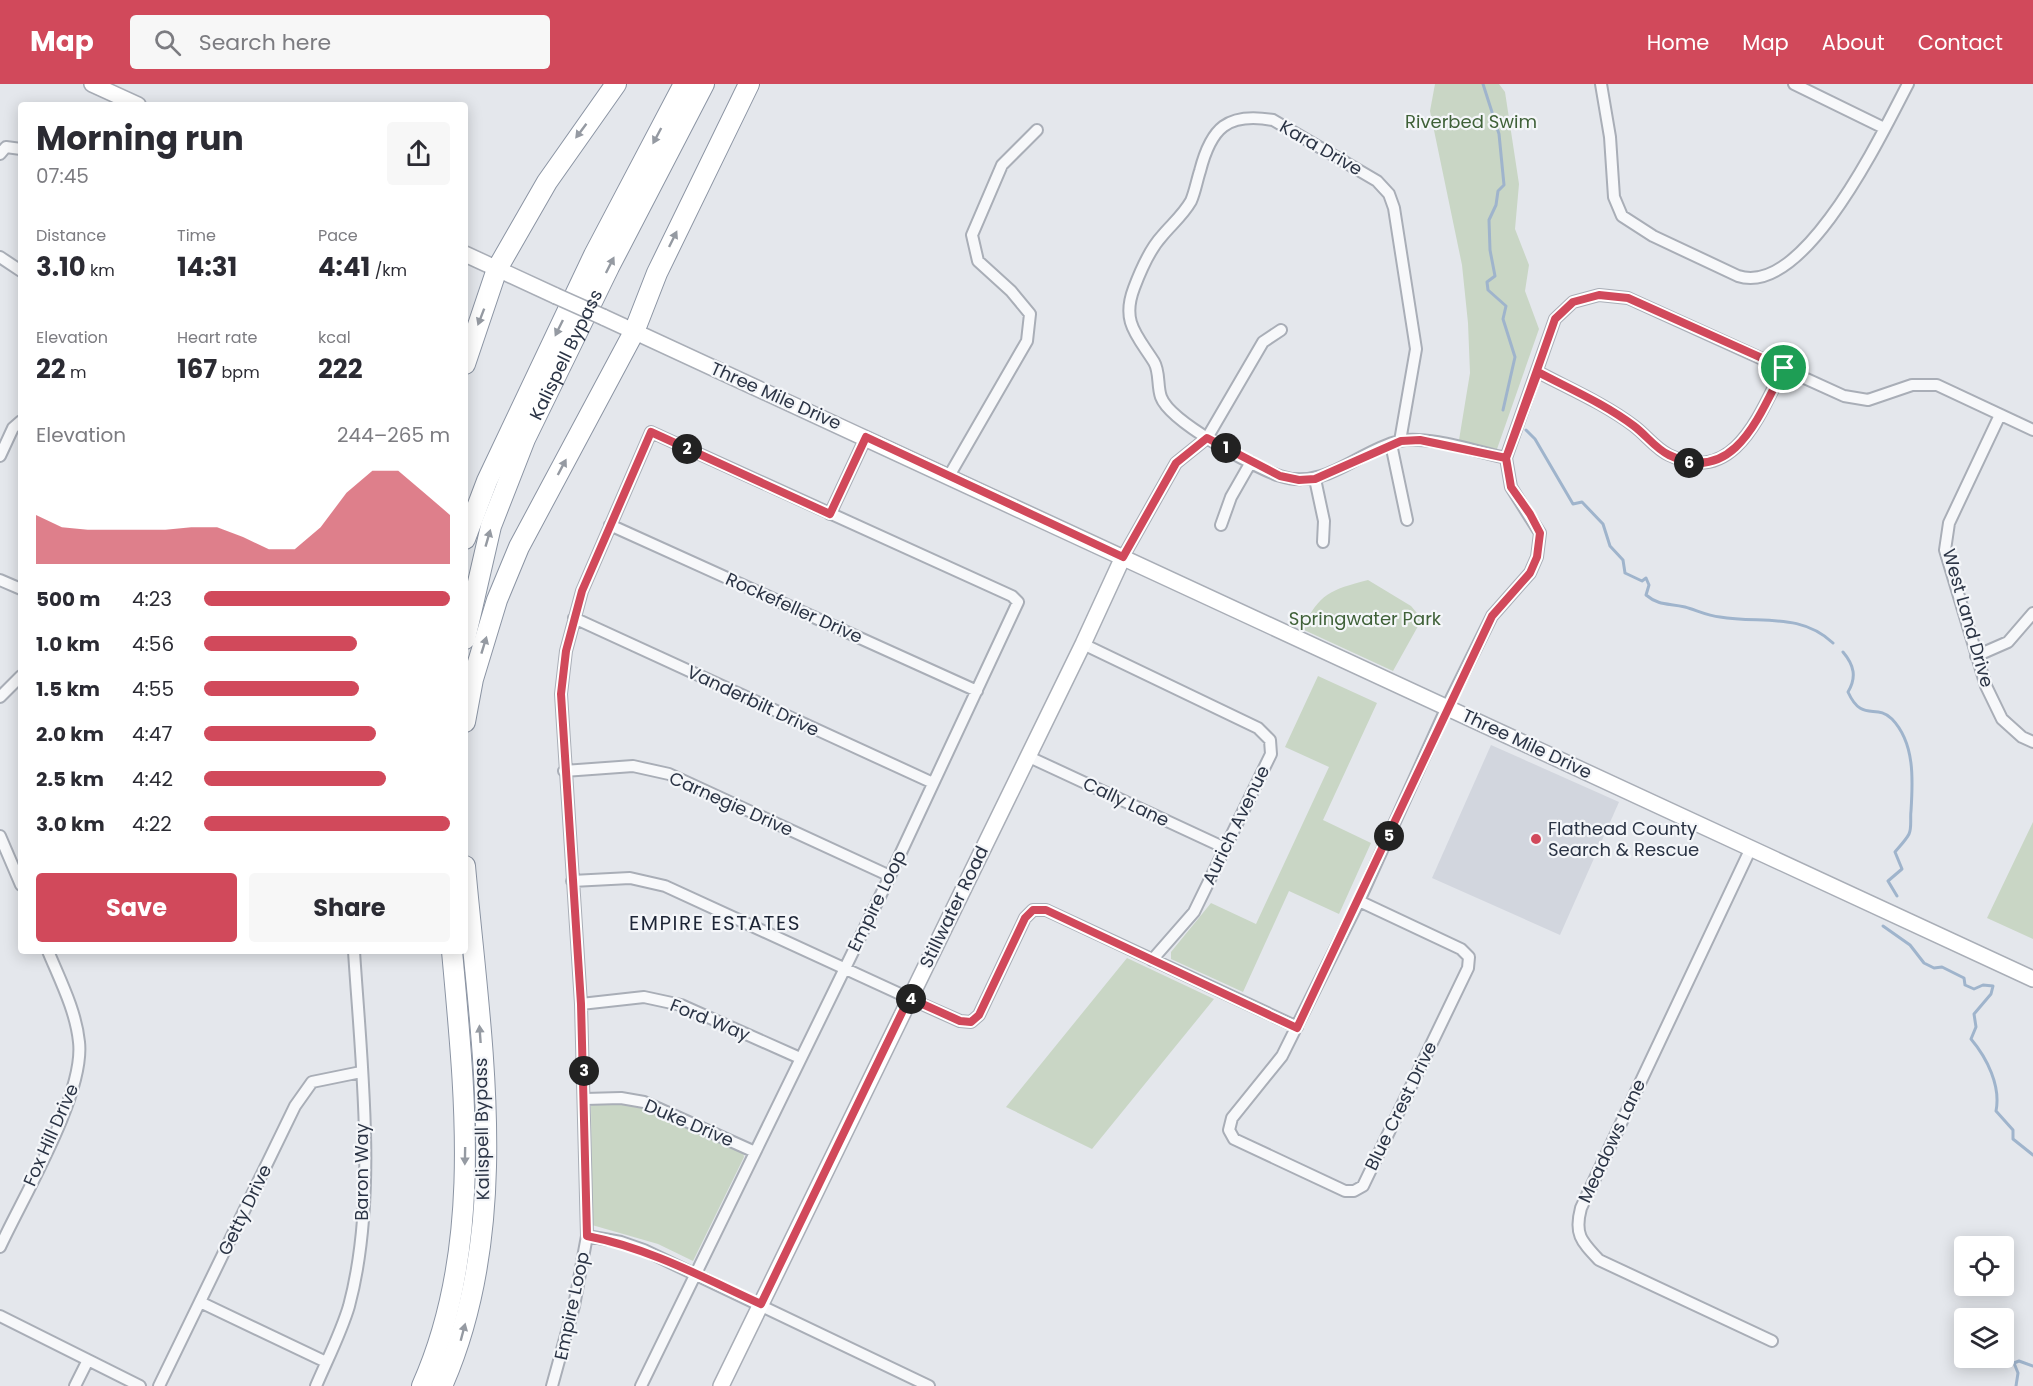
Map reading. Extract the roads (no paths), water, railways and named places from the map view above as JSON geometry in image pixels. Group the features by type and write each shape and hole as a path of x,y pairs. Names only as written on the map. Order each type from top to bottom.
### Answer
{"highway":[{"path":"468,355 497,269 552,173 616,84"},
{"name":"Kalispell Bypass","path":"468,531 486,481 569,307 684,84"},
{"name":"Kalispell Bypass","path":"468,626 491,525 525,439 609,267 704,84"},
{"path":"468,706 473,679 497,600 519,547 634,332 657,273 748,84"},
{"name":"Kalispell Bypass","path":"442,1386 458,1350 475,1285 484,1210 486,1128 468,903"},
{"name":"Kalispell Bypass","path":"422,1386 440,1347 456,1286 464,1213 466,1133 452,954"}],"main road":[{"path":"92,84 131,102"},
{"name":"Three Mile Drive","path":"468,255 866,437 2033,979"},
{"name":"Stillwater Road","path":"721,1386 1083,645 1123,557"}],"street":[{"path":"1601,84 1610,137 1614,197 1622,216 1653,236 1745,279 1761,279 1776,271 1831,219 1849,193 1908,84"},
{"path":"1794,84 1884,128"},
{"name":"Kara Drive","path":"1315,479 1299,480 1280,476 1207,438 1174,416 1161,398 1156,365 1132,330 1128,312 1134,288 1160,237 1180,217 1192,199 1206,147 1217,130 1232,120 1254,116 1273,120 1377,181 1389,194 1394,208 1416,349 1396,443"},
{"path":"949,476 1027,341 1030,315 1011,291 978,261 972,235 1002,165 1037,130"},
{"path":"3,151 18,149"},
{"path":"0,257 18,269"},
{"path":"1323,542 1323,521 1315,479 1396,443 1420,440 1506,458 1555,319 1573,302 1599,295 1628,298 1844,396 1868,400 1912,385 1937,386 2033,430"},
{"path":"1123,557 1176,463 1207,438 1263,342 1281,330"},
{"path":"1538,372 1635,426 1667,455 1689,463 1714,462 1730,453 1747,437 1784,368"},
{"name":"West Land Drive","path":"2000,415 1949,524 1945,550 1986,686 2002,719 2022,737 2033,742"},
{"path":"0,456 13,428 18,424"},
{"name":"Empire Loop","path":"552,1386 574,1306 587,1236 581,1004 564,771 561,694 566,651 582,591 651,432 1012,596 1018,602 890,876 641,1386"},
{"path":"830,514 866,437"},
{"path":"1396,443 1407,520"},
{"name":"Blue Crest Drive","path":"1359,901 1461,949 1469,957 1468,968 1368,1176 1362,1186 1354,1191 1345,1191 1234,1139 1229,1130 1232,1118 1269,1074 1297,1028 1492,616 1530,573 1537,557 1540,533 1511,487 1506,458"},
{"path":"1221,525 1231,497 1251,462"},
{"name":"Rockefeller Drive","path":"610,525 977,691"},
{"path":"0,580 18,589"},
{"path":"1976,656 2008,642 2033,613"},
{"name":"Vanderbilt Drive","path":"574,618 933,783"},
{"name":"Aurich Avenue","path":"1083,645 1258,728 1270,740 1270,754 1194,912 1152,960"},
{"path":"0,698 18,679"},
{"name":"Cally Lane","path":"1027,756 1225,848"},
{"name":"Carnegie Drive","path":"564,771 633,766 669,774 890,876"},
{"path":"0,836 18,878"},
{"name":"Meadows Lane","path":"1751,848 1581,1208 1577,1223 1580,1237 1599,1260 1772,1341"},
{"path":"572,881 630,878 665,886 960,1021 971,1022 979,1015 1025,918 1033,910 1046,910 1297,1028"},
{"name":"Fox Hill Drive","path":"0,1247 65,1110 79,1072 78,1032 49,954"},
{"name":"Baron Way","path":"316,1386 348,1307 361,1239 363,1160 361,1072 354,954"},
{"name":"Ford Way","path":"581,1004 644,997 681,1005 800,1058"},
{"name":"Getty Drive","path":"159,1386 295,1106 312,1082 361,1072"},
{"name":"Duke Drive","path":"585,1099 621,1098 644,1102 755,1152"},
{"path":"587,1236 636,1248 761,1304 929,1386"},
{"path":"200,1302 326,1362"},
{"path":"0,1316 140,1386"},
{"path":"75,1386 88,1360"}],"waterway":[{"path":"1483,84 1499,134 1504,185 1498,191 1496,205 1489,220 1490,250 1495,276 1487,282 1488,290 1506,306 1503,319 1515,357 1503,410"},
{"path":"1526,430 1535,439 1573,504 1582,502 1603,524 1610,546 1623,560 1625,573 1642,581 1646,578 1649,585 1646,595 1651,599 1716,616 1794,623 1820,633 1833,643"},
{"path":"1843,652 1853,671 1853,681 1848,692 1853,701 1864,710 1880,712 1892,719 1900,729 1909,750 1912,775 1910,832 1895,852 1902,869 1888,881 1897,896"},
{"path":"1883,926 1910,945 1924,963 1934,968 1942,967 1964,978 1965,985 1974,989 1983,985 1993,986 1991,994 1974,1014 1976,1027 1971,1039 1982,1055 1995,1082 1996,1111 2013,1130 2013,1139 2033,1155"},
{"path":"2016,1386 2018,1373 2014,1363 2019,1361 2033,1366"}],"place":[{"name":"Flathead County Search & Rescue","path":"1536,839"}],"district":[{"name":"EMPIRE ESTATES","path":"715,923"}],"park label":[{"name":"Riverbed Swim","path":"1471,122"},
{"name":"Springwater Park","path":"1365,619"}]}
